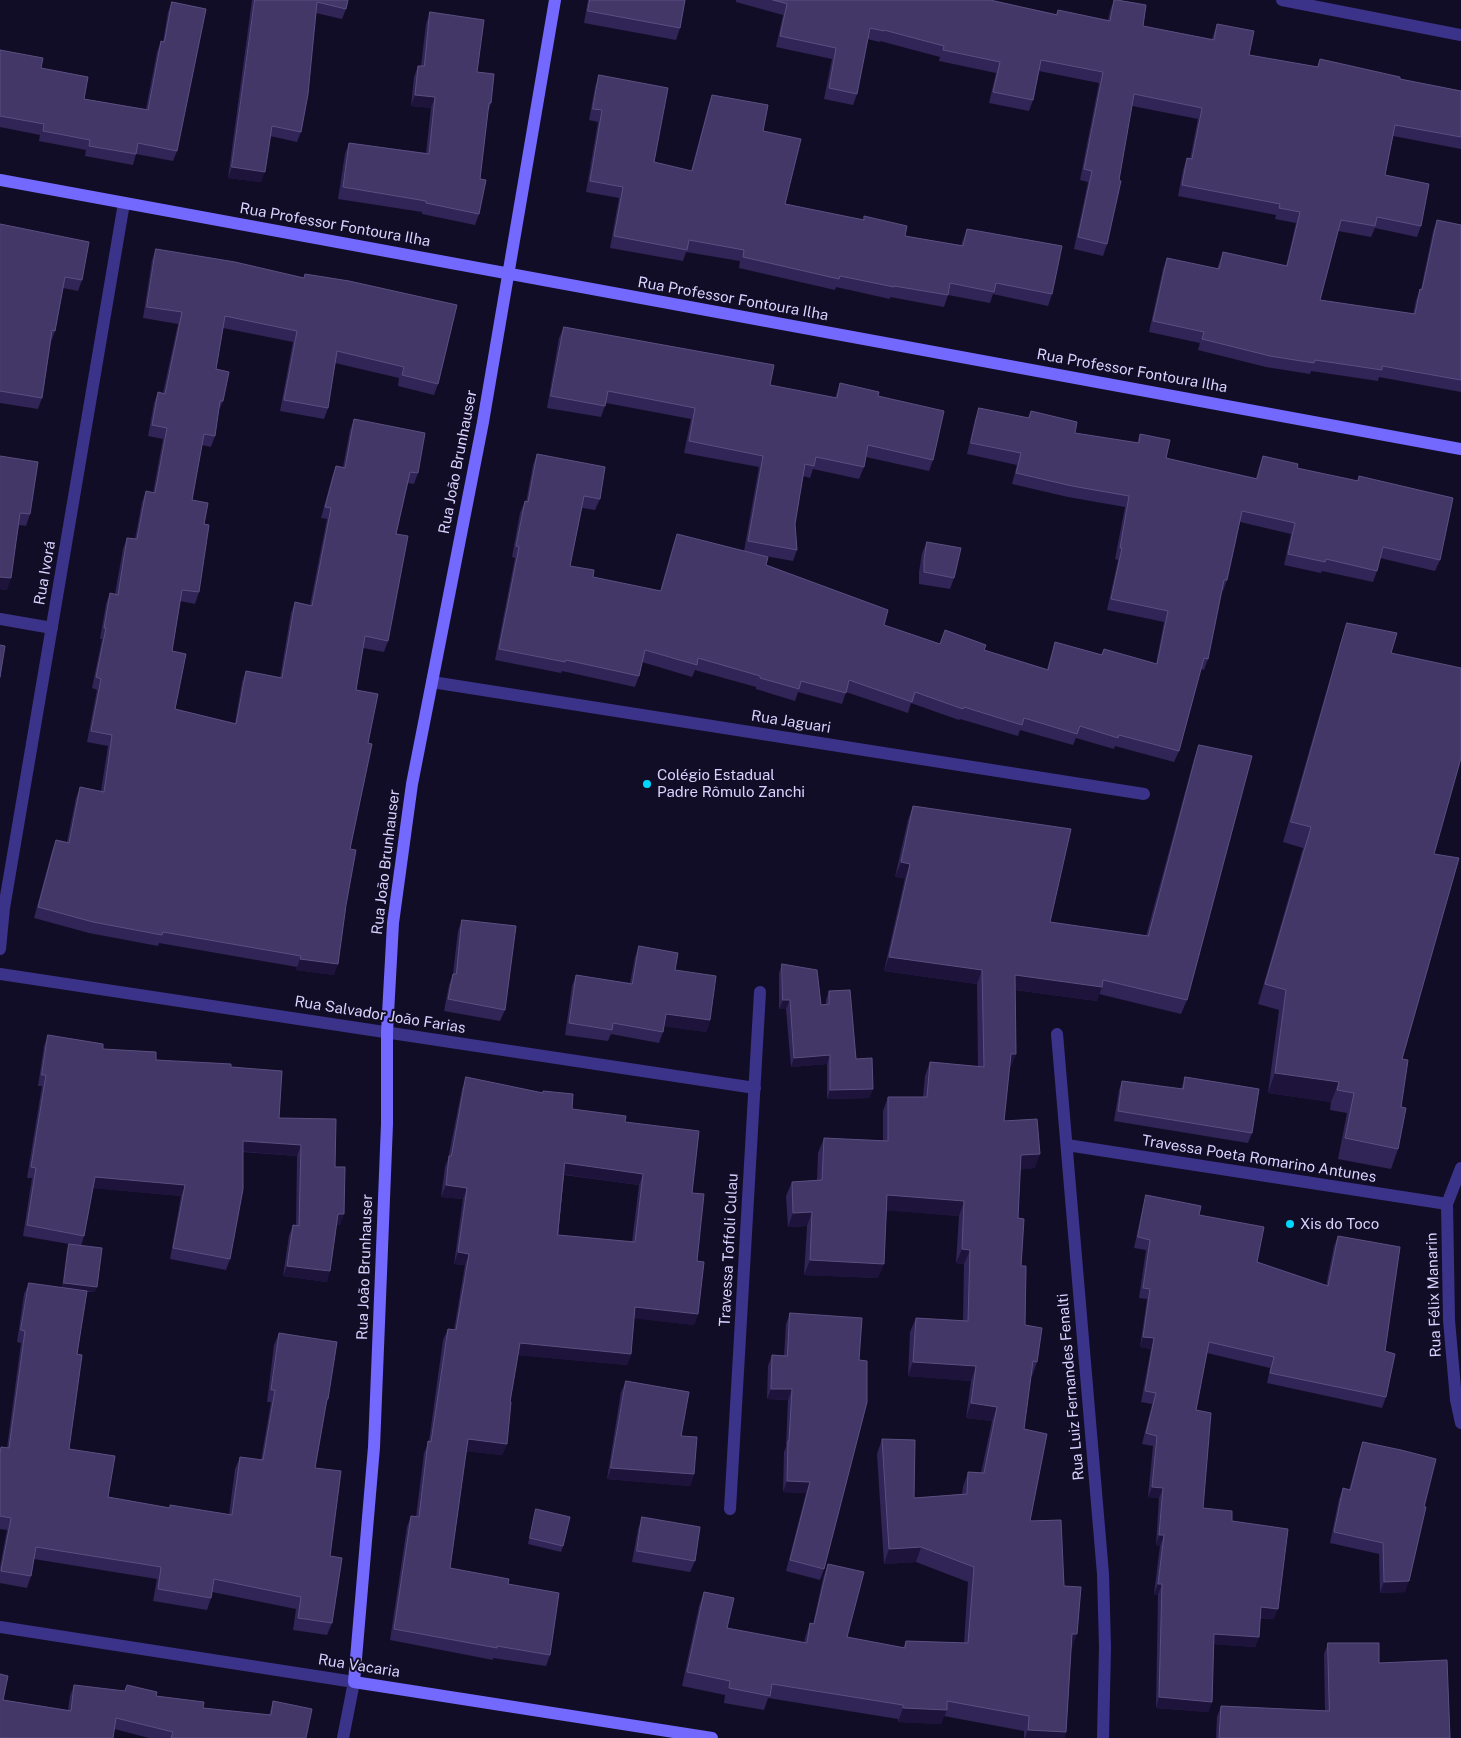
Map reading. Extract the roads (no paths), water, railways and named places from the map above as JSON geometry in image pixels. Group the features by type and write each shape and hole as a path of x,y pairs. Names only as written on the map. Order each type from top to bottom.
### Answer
{"street":[{"name":"Rua João Brunhauser","path":"343,1738 354,1682 374,1447 387,1124 387,1032 393,923 412,784 483,422 555,0"},
{"path":"1282,0 1461,35"},
{"name":"Rua Professor Fontoura Ilha","path":"0,180 1461,448"},
{"name":"Rua Ivorá","path":"0,949 4,908 124,203"},
{"path":"0,619 52,628"},
{"name":"Rua Jaguari","path":"432,682 1144,794"},
{"name":"Rua Salvador João Farias","path":"0,974 755,1088"},
{"name":"Travessa Toffoli Culau","path":"730,1509 760,992"},
{"name":"Rua Luiz Fernandes Fenalti","path":"1057,1034 1102,1574 1105,1647 1103,1738"},
{"name":"Travessa Poeta Romarino Antunes","path":"1066,1145 1447,1204"},
{"name":"Rua Félix Manarin","path":"1461,1168 1447,1204 1449,1320 1456,1400 1461,1423"},
{"name":"Rua Vacaria","path":"0,1627 712,1738"}],"place":[{"name":"Colégio Estadual Padre Rômulo Zanchi","path":"647,784"},
{"name":"Xis do Toco","path":"1290,1224"}]}
